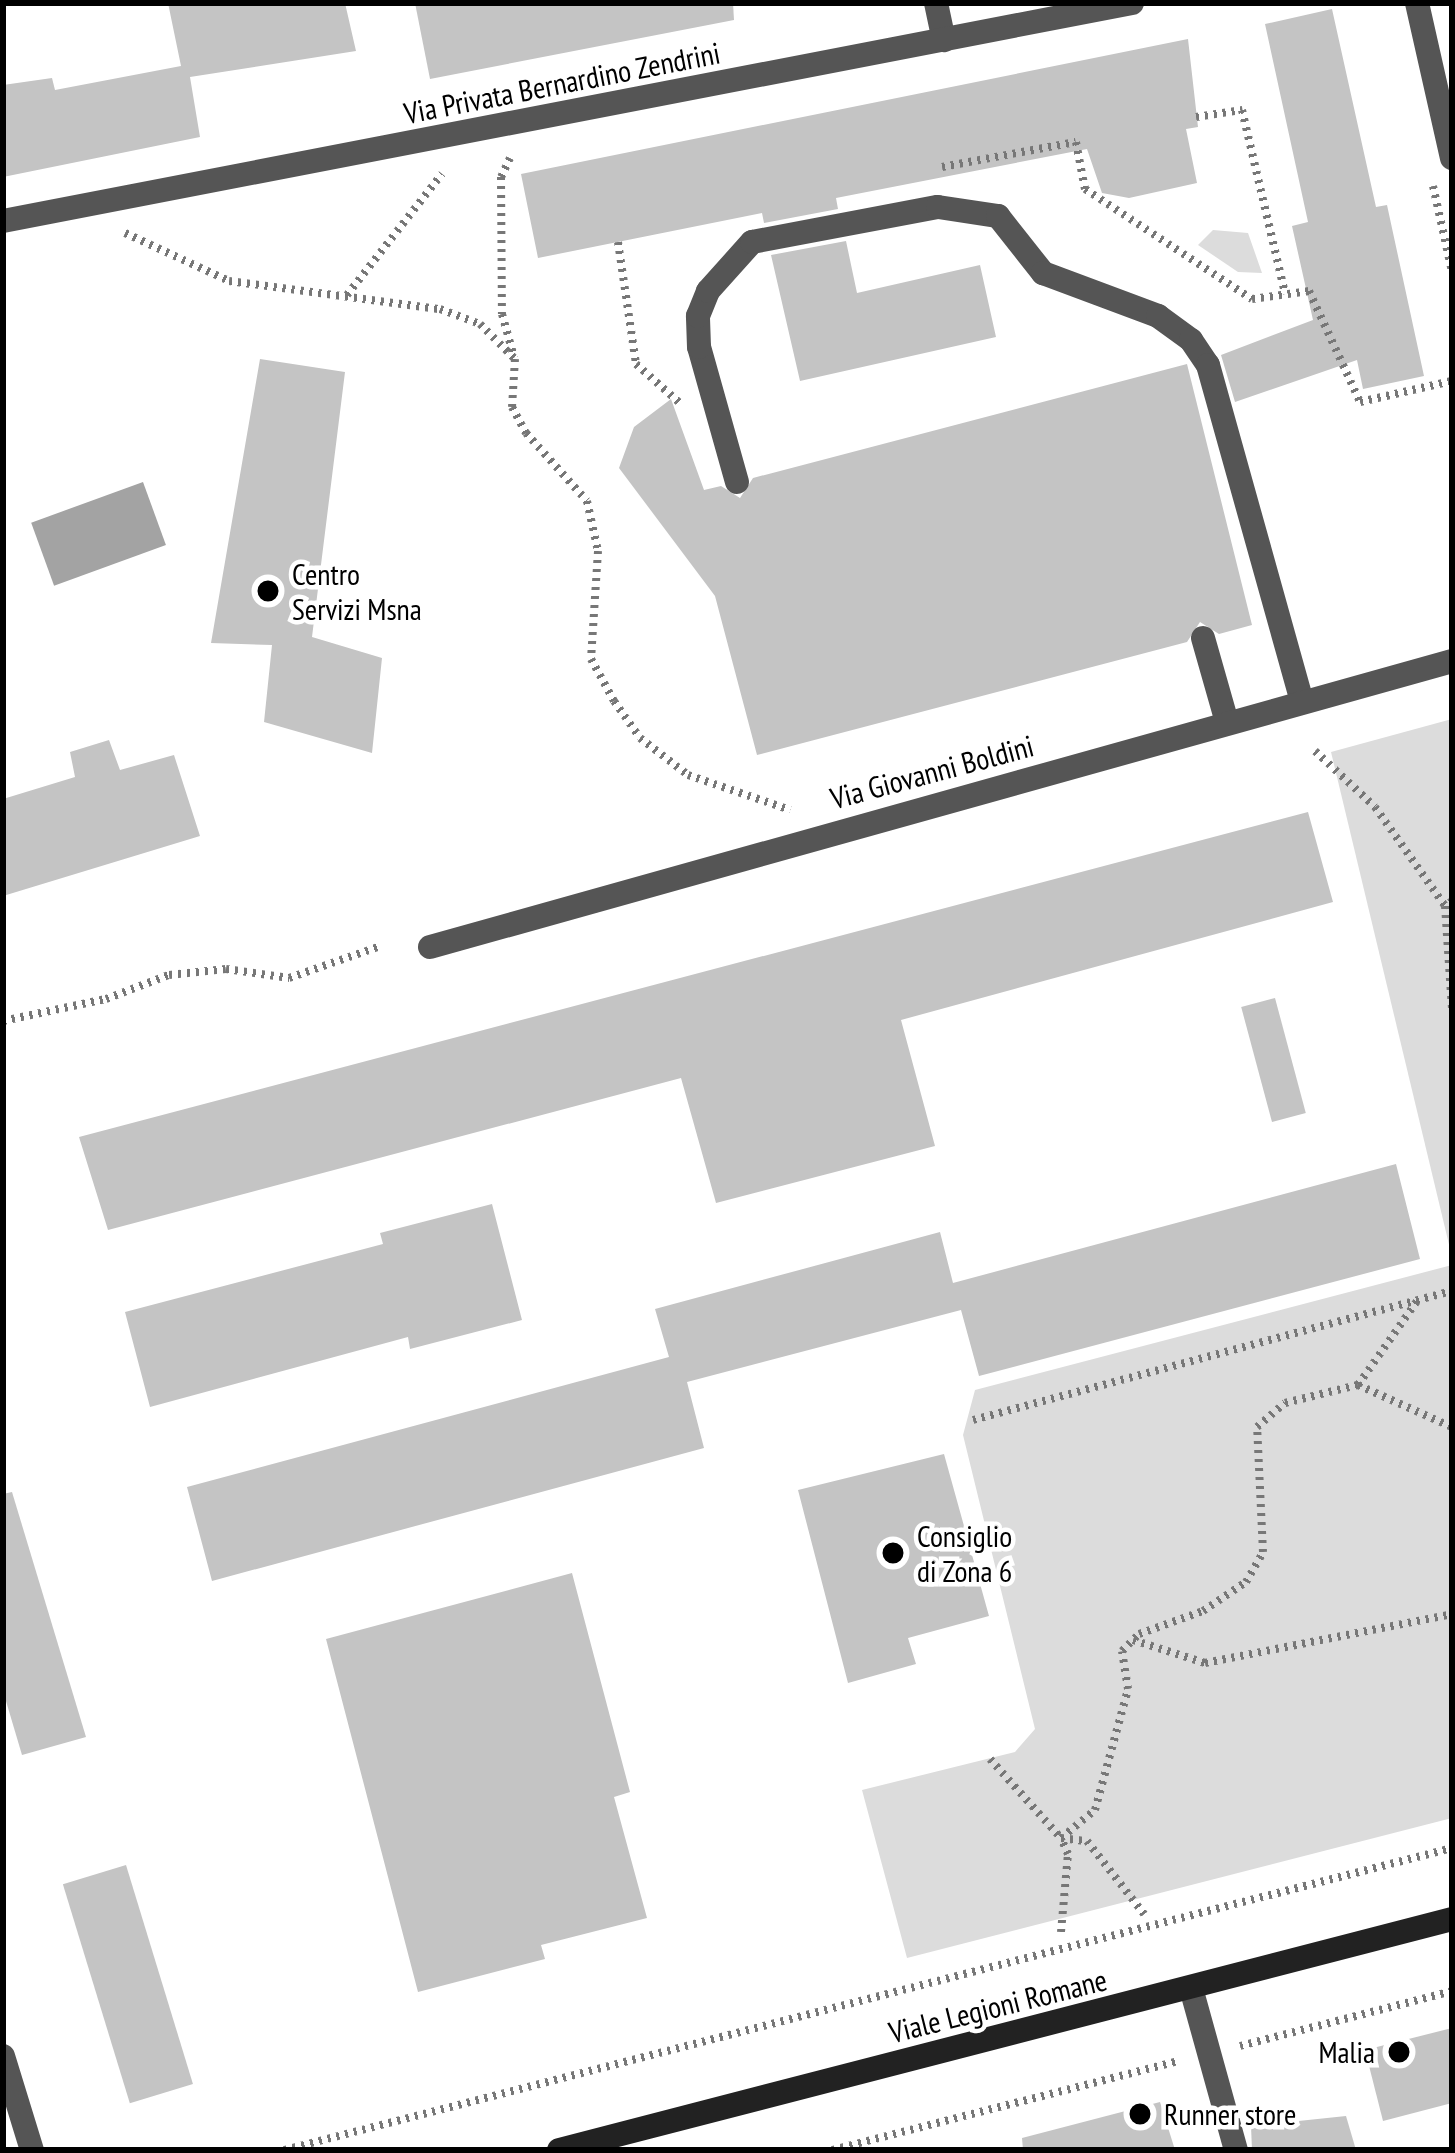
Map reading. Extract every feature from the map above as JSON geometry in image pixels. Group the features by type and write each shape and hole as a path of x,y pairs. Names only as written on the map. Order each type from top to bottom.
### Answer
{"main road":[{"name":"Viale Legioni Romane","path":"559,2150 1452,1918"}],"street":[{"path":"936,3 944,40"},
{"name":"Via Privata Bernardino Zendrini","path":"3,221 1132,3"},
{"path":"1417,3 1452,158"},
{"path":"737,482 699,347 708,291 752,242 938,207 998,216 1043,273 1158,316 1191,340 1208,365 1214,437 1246,500 1302,702"},
{"path":"1221,507 1246,500"},
{"path":"1236,567 1262,560"},
{"path":"1203,638 1227,722"},
{"name":"Via Giovanni Boldini","path":"430,947 1452,661"},
{"path":"1190,1988 1236,2150"},
{"path":"3,2056 32,2150"}],"path":[{"path":"1196,117 1242,110 1285,294"},
{"path":"942,167 1076,142 1085,189 1252,299 1310,291 1360,402 1452,381"},
{"path":"510,158 501,177 502,314 515,359 512,407 587,501 598,550 591,659 640,738 688,775 792,810"},
{"path":"346,297 442,174"},
{"path":"122,232 229,281 440,309 480,324 515,359"},
{"path":"618,242 636,364 691,412"},
{"path":"1315,751 1375,807 1448,904 1452,1008"},
{"path":"3,1021 106,999 169,975 226,969 289,978 378,947"},
{"path":"973,1420 1452,1291"},
{"path":"1358,1385 1417,1301"},
{"path":"1061,1838 1095,1810 1128,1689 1122,1651 1133,1640 1203,1611 1246,1582 1263,1552 1257,1427 1285,1403 1358,1385 1452,1427"},
{"path":"1133,1640 1205,1663 1452,1614"},
{"path":"990,1759 1061,1838 1068,1854 1061,1932"},
{"path":"1061,1838 1087,1841 1144,1914"},
{"path":"284,2150 1452,1848"},
{"path":"1230,2049 1452,1991"},
{"path":"832,2150 1188,2059"}],"shaded area":[{"path":"1213,230 1248,233 1262,273 1238,272 1198,245"},
{"path":"143,482 166,545 54,586 31,523"},
{"path":"1452,719 1452,1257 1331,752"},
{"path":"1452,1265 1452,1818 907,1958 862,1790 1015,1752 1035,1729 963,1435 975,1390"}],"building":[{"path":"168,3 345,3 356,51 190,77 200,137 3,177 3,85 52,78 55,90 181,66"},
{"path":"415,3 733,3 734,20 430,79"},
{"path":"1332,9 1376,207 1387,205 1424,376 1363,389 1357,360 1235,402 1221,355 1313,320 1292,226 1308,222 1265,24"},
{"path":"1188,39 1198,127 1186,129 1197,183 1129,198 1102,193 1087,149 836,198 838,209 764,223 762,213 538,258 521,174"},
{"path":"846,241 857,293 980,265 996,337 800,381 771,255"},
{"name":"Centro Servizi Msna","path":"260,359 345,372 312,637 382,658 372,753 264,722 272,645 211,643"},
{"path":"1187,364 1252,625 1219,634 1200,622 1187,642 757,755 715,596 619,468 634,427 671,399 704,490 721,486 740,498 753,478"},
{"path":"109,740 120,770 174,755 200,836 3,896 3,799 75,777 70,752"},
{"path":"1308,812 1333,902 901,1020 935,1146 716,1203 681,1078 108,1230 79,1137"},
{"path":"1275,998 1306,1113 1272,1122 1241,1007"},
{"path":"1396,1164 1420,1259 979,1376 961,1310 687,1382 704,1448 212,1581 187,1487 669,1357 655,1309 940,1232 953,1283"},
{"path":"492,1204 522,1320 410,1349 408,1337 150,1407 125,1312 383,1244 380,1233"},
{"name":"Consiglio di Zona 6","path":"944,1454 989,1616 908,1638 916,1664 848,1683 798,1490"},
{"path":"12,1492 86,1737 22,1755 3,1691 3,1494"},
{"path":"572,1573 630,1792 614,1797 647,1918 541,1945 545,1959 418,1992 326,1639"},
{"path":"126,1865 193,2084 130,2103 63,1884"},
{"path":"1452,2028 1452,2103 1383,2121 1365,2050"},
{"path":"1160,2102 1175,2150 1023,2150 1022,2138"},
{"path":"1346,2116 1356,2150 1252,2150 1251,2126"}],"place":[{"name":"Centro Servizi Msna","path":"268,591"},
{"name":"Consiglio di Zona 6","path":"893,1553"},
{"name":"Malia","path":"1399,2052"},
{"name":"Runner store","path":"1140,2114"}]}
